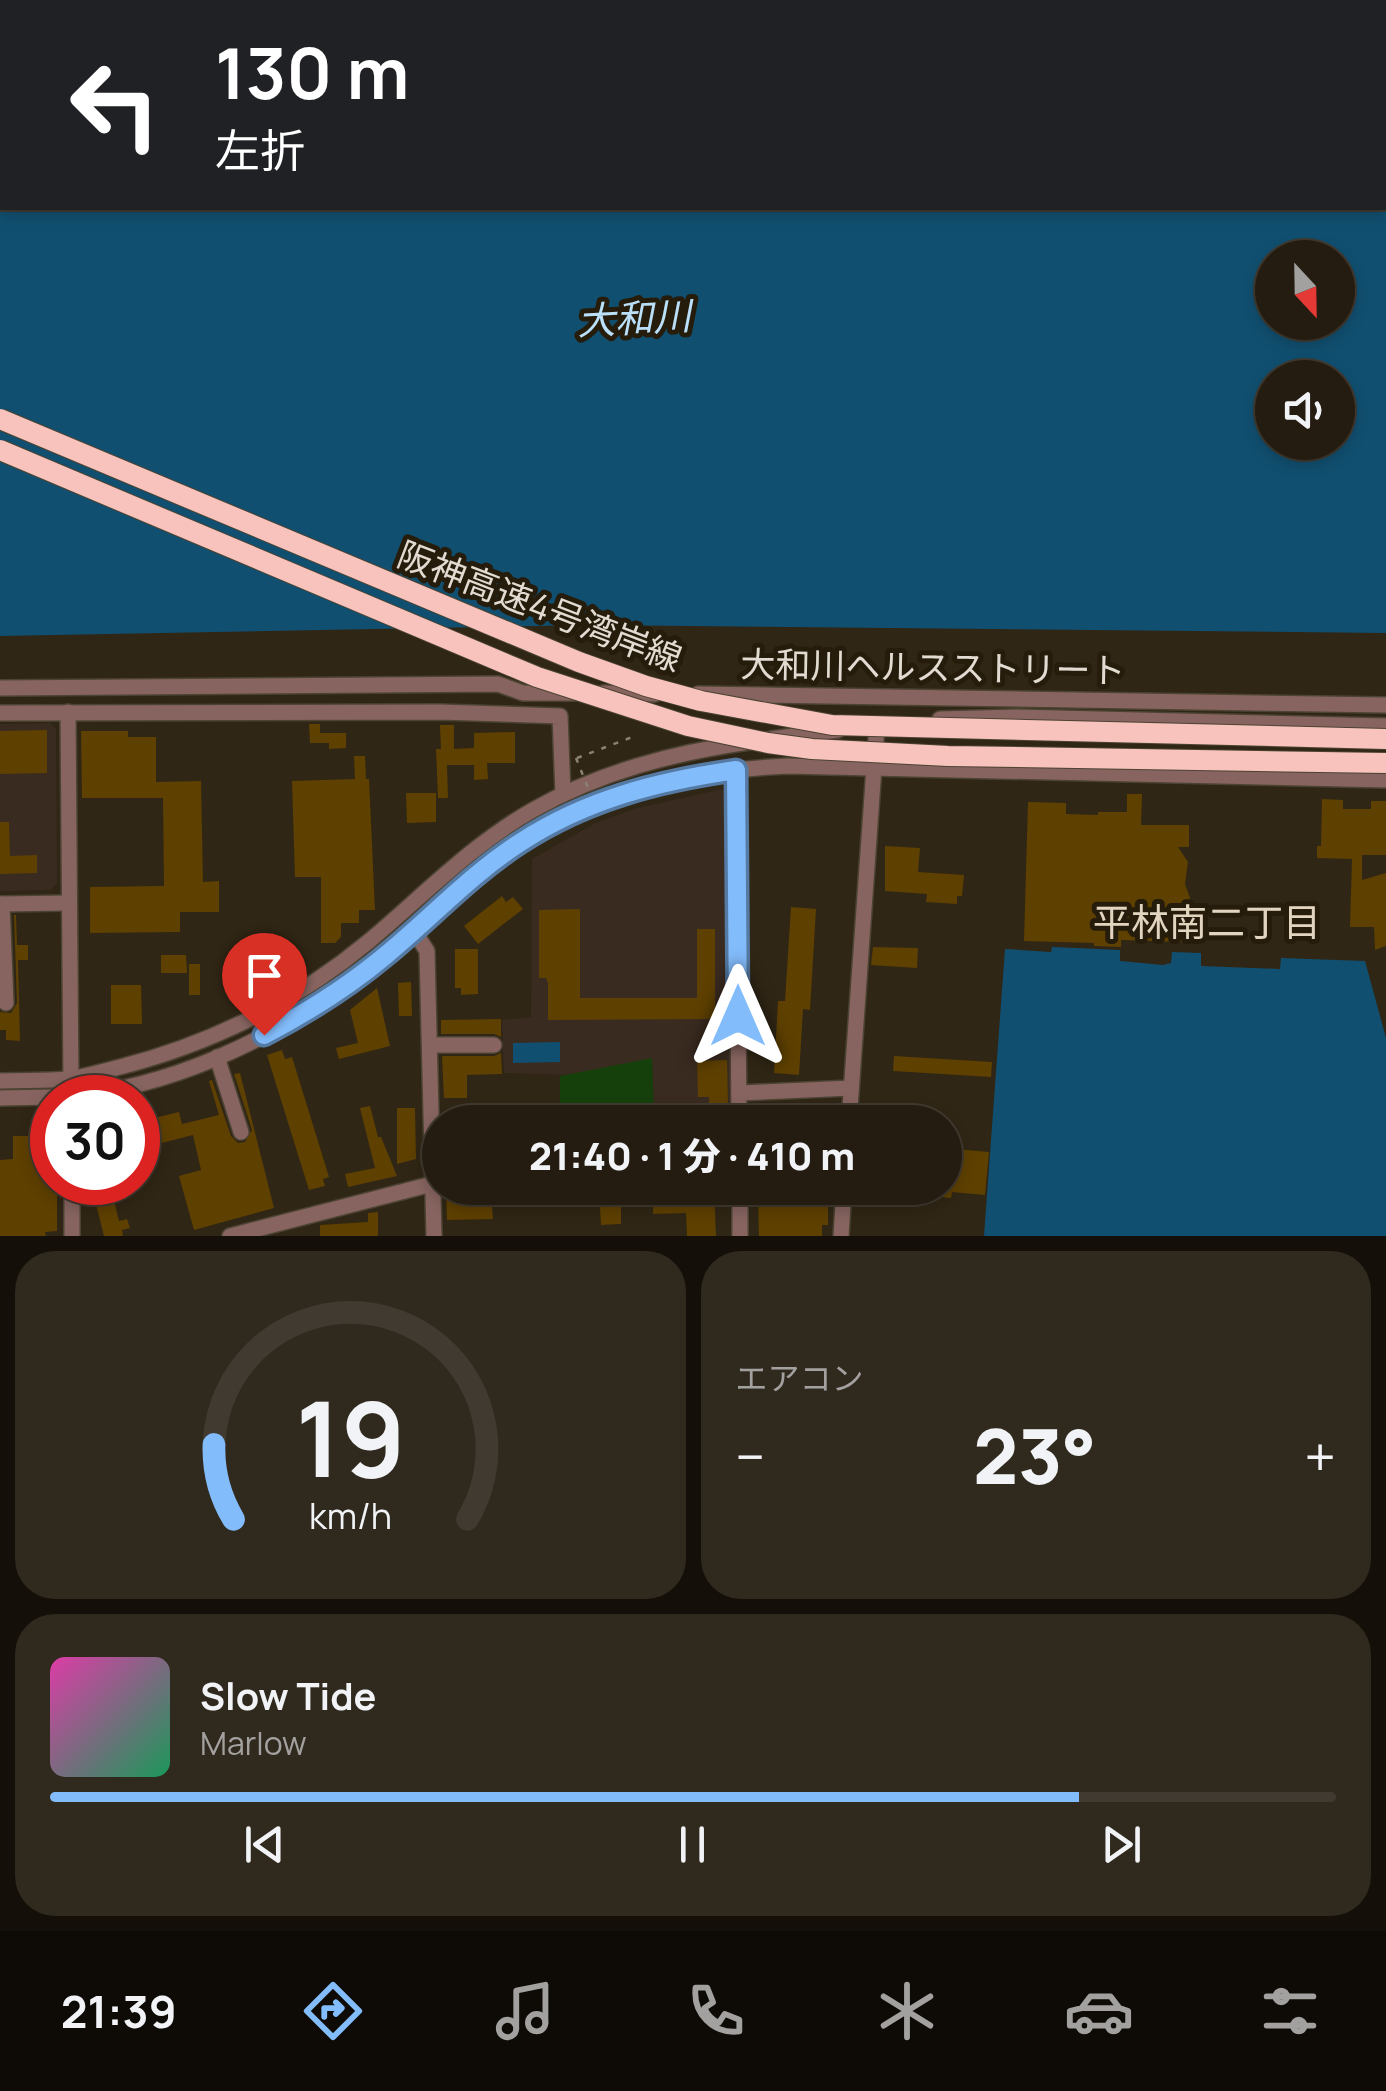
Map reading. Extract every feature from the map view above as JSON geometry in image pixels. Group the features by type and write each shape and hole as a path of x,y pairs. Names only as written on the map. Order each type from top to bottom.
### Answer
{"highway":[{"name":"阪神高速4号湾岸線","path":"0,419 578,662 701,701 786,718 891,728 1386,739"},
{"name":"阪神高速4号湾岸線","path":"0,450 536,677 623,707 728,735 858,753 1386,763"}],"street":[{"name":"大和川ヘルスストリート","path":"0,688 498,684 523,693 1386,704"},
{"path":"68,712 71,1075"},
{"path":"0,713 440,712 560,716 562,794"},
{"path":"112,1075 283,1002 365,944 476,848 562,794 625,769 716,747 877,724 1017,717 1386,726"},
{"path":"850,1105 877,724"},
{"path":"160,1076 217,1057 311,1009 353,981 491,862 553,823 624,792 664,782 787,766 1386,780"},
{"path":"736,770 739,1105"},
{"path":"6,1003 1,904 68,902"},
{"path":"414,931 427,950 434,1105"},
{"path":"430,1045 494,1046"},
{"path":"217,1057 240,1132"},
{"path":"0,1081 30,1085"},
{"path":"739,1093 851,1088"},
{"path":"0,1098 30,1095"},
{"path":"230,1236 422,1187"},
{"path":"72,1205 72,1236"},
{"path":"433,1205 434,1236"},
{"path":"740,1205 740,1236"},
{"path":"841,1236 843,1205"}],"path":[{"path":"600,815 576,758 635,736"}],"shaded area":[{"path":"50,723 56,729 57,883 50,890 0,891 0,724"},
{"path":"722,789 730,795 731,1105 654,1105 652,1059 569,1075 504,1073 502,1020 531,1017 532,859 594,824 634,809"}],"green space":[{"path":"652,1058 654,1105 560,1105 560,1076"}],"water":[{"name":"大和川","path":"0,210 1386,210 1386,633 591,625 0,636"},
{"path":"1052,947 1120,950 1120,961 1163,965 1171,963 1172,952 1201,953 1201,966 1280,969 1281,958 1365,961 1386,1038 1386,1236 984,1236 1005,949 1051,952"},
{"path":"560,1042 560,1062 513,1063 513,1043"}],"building":[{"path":"309,724 320,724 320,733 346,733 346,748 329,749 329,743 310,743"},
{"path":"440,725 454,725 454,749 474,748 474,733 515,732 515,763 487,763 488,779 474,780 474,765 447,765 448,798 438,798 436,749 441,749"},
{"path":"47,730 47,773 0,774 0,731"},
{"path":"81,731 128,731 128,737 156,737 156,782 201,781 203,882 219,881 219,912 180,912 180,932 90,933 90,887 164,886 163,798 82,798"},
{"path":"354,756 365,756 369,779 375,910 359,910 359,923 341,923 341,937 335,943 321,943 321,877 295,877 292,781 355,779"},
{"path":"406,793 436,793 436,822 407,823"},
{"path":"1127,794 1142,794 1141,825 1189,825 1189,847 1178,847 1188,862 1186,939 1121,940 1121,947 1024,941 1028,802 1066,803 1066,814 1098,815 1127,812"},
{"path":"1322,799 1343,800 1343,809 1371,809 1371,801 1386,801 1386,855 1362,855 1362,880 1386,873 1386,946 1375,950 1374,927 1350,927 1352,859 1317,858"},
{"path":"0,822 9,822 10,856 37,855 37,873 0,874"},
{"path":"885,846 920,848 918,872 964,875 957,904 926,902 927,894 885,891"},
{"path":"502,896 506,902 513,897 523,909 478,944 464,926"},
{"path":"791,907 816,909 810,1010 803,1009 799,1075 774,1073 778,1001 785,1001"},
{"path":"580,909 580,998 697,998 697,929 715,929 715,1019 548,1020 548,983 546,978 539,978 539,910"},
{"path":"14,915 17,945 28,945 28,960 18,960 20,1041 6,1040 6,1030 0,1030 0,1012 11,1013 17,1003"},
{"path":"873,947 918,948 917,968 871,965"},
{"path":"455,949 478,949 478,994 461,995 461,988 455,988"},
{"path":"161,955 186,955 187,973 161,973"},
{"path":"189,964 200,964 200,995 189,995"},
{"path":"411,982 412,1016 399,1016 398,983"},
{"path":"111,985 141,985 142,1024 111,1024"},
{"path":"377,988 390,1046 339,1059 336,1048 358,1043 350,1010"},
{"path":"501,1019 501,1037 441,1034 441,1020"},
{"path":"282,1050 285,1059 292,1057 329,1177 323,1179 325,1186 309,1190 267,1055"},
{"path":"501,1053 502,1074 467,1075 467,1098 444,1098 442,1056"},
{"path":"894,1056 992,1062 991,1077 893,1071"},
{"path":"727,1060 728,1105 709,1105 709,1097 698,1097 697,1061"},
{"path":"240,1073 274,1208 194,1230 179,1176 201,1170 193,1135 160,1143 160,1117 179,1112 182,1124 219,1115 209,1081 212,1080 231,1136 238,1143 245,1142 252,1130 234,1074"},
{"path":"370,1106 378,1137 397,1176 348,1187 345,1174 375,1168 360,1108"},
{"path":"397,1108 415,1108 416,1159 397,1164"},
{"path":"13,1136 30,1136 30,1205 57,1205 57,1231 45,1232 46,1236 0,1236 0,1160 13,1159"},
{"path":"962,1150 989,1152 985,1195 962,1193"},
{"path":"96,1205 115,1205 119,1221 127,1219 130,1228 122,1230 123,1236 104,1236"},
{"path":"446,1205 538,1205 492,1207 493,1219 447,1220"},
{"path":"600,1205 653,1205 621,1206 621,1224 601,1225"},
{"path":"653,1205 715,1205 716,1236 687,1236 686,1213 653,1214"},
{"path":"758,1205 828,1205 828,1225 822,1225 822,1236 759,1236"},
{"path":"378,1212 378,1236 320,1236 320,1225 368,1222 368,1213"}],"district":[{"name":"平林南二丁目","path":"1207,921"}],"route":[{"path":"264,1035 353,981 491,862 553,823 624,792 736,770 738,1016"}]}
